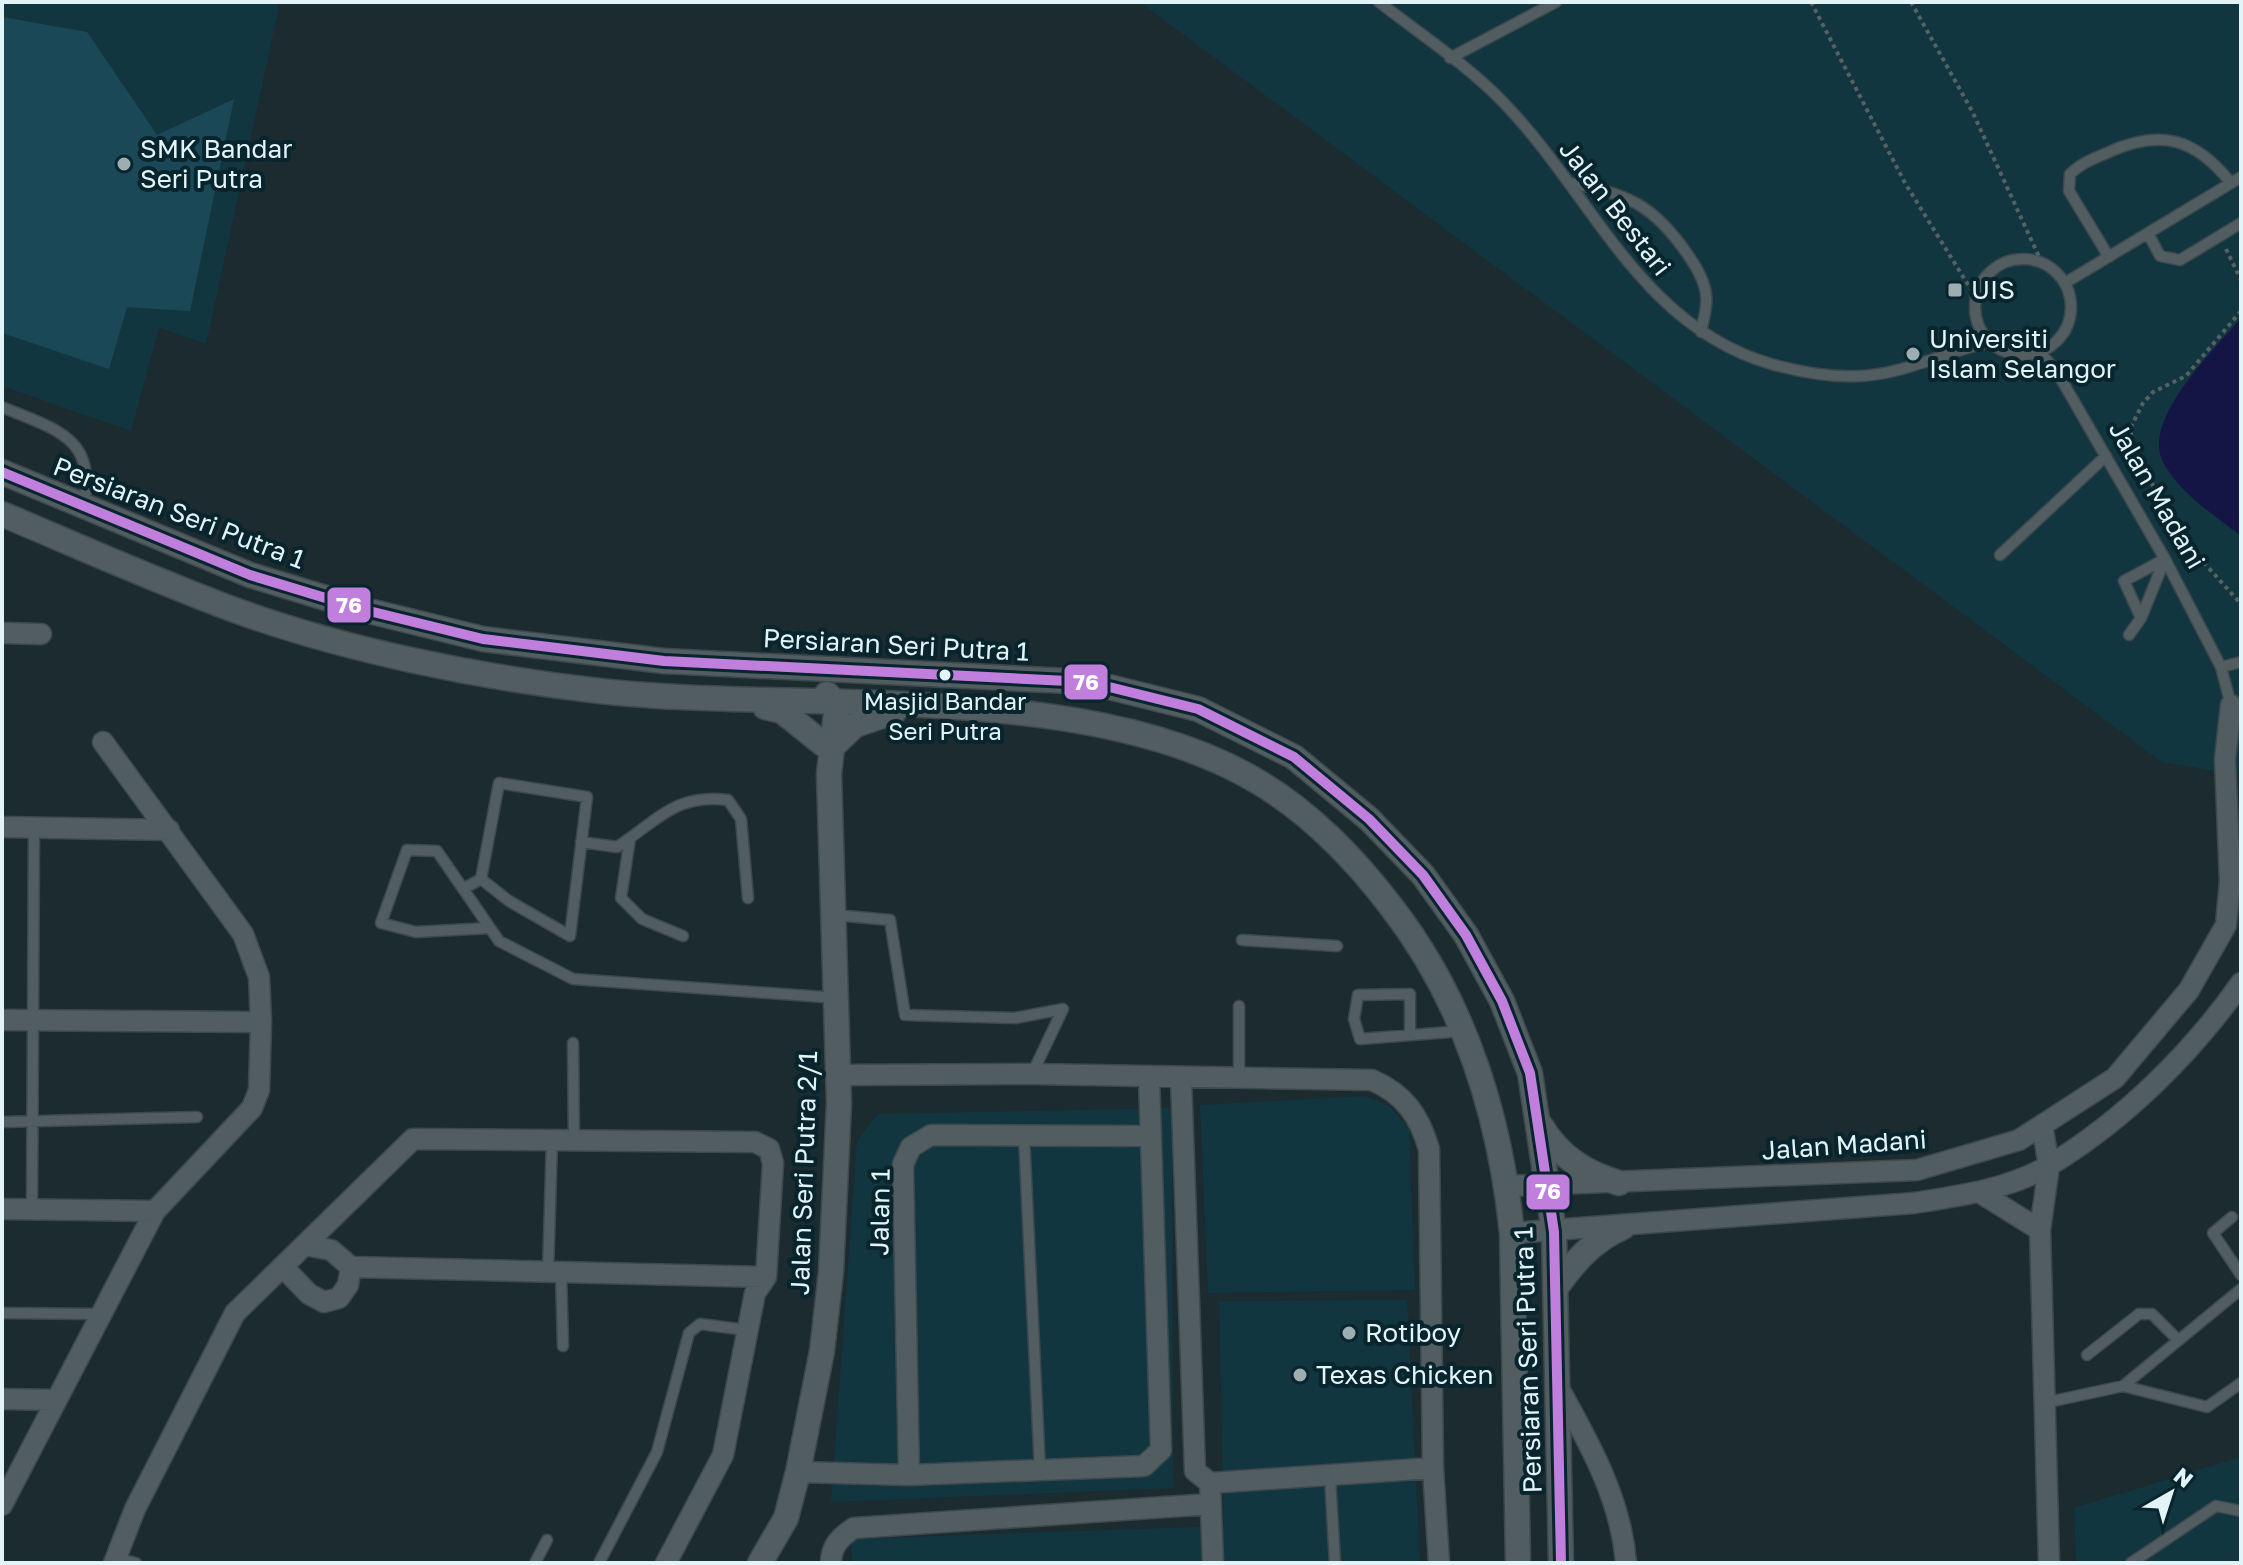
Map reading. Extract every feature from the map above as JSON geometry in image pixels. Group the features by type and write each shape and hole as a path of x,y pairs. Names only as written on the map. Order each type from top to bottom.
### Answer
{"street":[{"name":"Persiaran Seri Putra 1","path":"2,472 250,575 365,610 483,639 664,661 1089,682 1198,709 1294,757 1369,819 1423,875 1466,935 1502,1001 1530,1073 1554,1232 1561,1563"},
{"name":"Persiaran Seri Putra 1","path":"2,514 236,610 388,654 598,691 744,702 829,701 915,706 1013,713 1104,726 1185,748 1259,782 1320,826 1368,876 1407,927 1447,993 1484,1089 1507,1186 1512,1233 1518,1563"},
{"path":"2,633 41,634"},
{"path":"664,661 703,673 801,682 829,701 842,685 855,681 921,684 948,676"},
{"name":"Jalan Seri Putra 2/1","path":"760,1563 786,1518 798,1472 822,1351 831,1272 838,1075 835,915 829,774 825,768 829,701"},
{"path":"744,702 782,711 828,745 855,725 915,706"},
{"path":"2231,705 2241,724"},
{"name":"Jalan Madani","path":"1507,1186 1917,1170 2019,1140 2115,1078 2189,990 2226,925 2235,814 2225,759 2231,705"},
{"path":"3,1500 155,1211 252,1108 259,1090 261,1022 259,977 253,954 243,934 103,742"},
{"path":"2,827 169,830"},
{"path":"1512,1233 1914,1203 1979,1192 2049,1166 2133,1103 2162,1077 2241,983"},
{"path":"2,1020 261,1022"},
{"path":"838,1075 1032,1074 1372,1080 1391,1088 1410,1105 1422,1126 1429,1149 1433,1468 1439,1563"},
{"path":"798,1472 909,1475 1144,1466 1161,1450 1149,1078"},
{"path":"1181,1078 1195,1471 1211,1494 1213,1563"},
{"path":"1538,1120 1549,1138 1577,1166 1593,1176 1619,1183"},
{"path":"2042,1125 2049,1166 2040,1230 2049,1563"},
{"name":"Jalan 1","path":"909,1475 903,1164 911,1147 931,1135 1151,1136"},
{"path":"114,1560 135,1509 235,1313 413,1139 755,1142 769,1149 773,1163 766,1277 755,1293 746,1330 723,1455 666,1563"},
{"path":"1979,1192 2040,1230"},
{"path":"2,1209 155,1211"},
{"path":"1555,1289 1584,1251 1602,1237 1623,1227"},
{"path":"305,1245 331,1250 351,1267 766,1277"},
{"path":"283,1267 309,1294 324,1302 339,1298 348,1285 351,1267"},
{"path":"1557,1385 1599,1462 1624,1537 1626,1563"},
{"path":"2,1399 56,1400"},
{"path":"831,1563 831,1553 840,1538 854,1528 1211,1494 1330,1477 1433,1468"}],"lane":[{"name":"Jalan Bestari","path":"1379,2 1502,101 1656,297 1701,332 1753,358 1807,374 1862,376 1990,342"},
{"path":"1450,58 1556,2"},
{"path":"2065,283 2109,257 2236,180 2202,152 2166,139 2127,144 2079,165 2070,174 2069,191 2109,257"},
{"path":"1569,183 1614,191 1641,203 1670,228 1695,264 1706,294 1701,332"},
{"path":"2148,233 2160,256 2180,260 2241,223"},
{"path":"2007,260 2041,261 2065,283 2071,315 2054,344 2040,352 2014,354 1990,342 1980,328 1975,296 1982,280 2007,260"},
{"name":"Jalan Madani","path":"2040,352 2057,372 2165,559 2221,667 2231,705"},
{"path":"2,407 57,430 73,442 86,459 88,470 89,481 83,507"},
{"path":"2000,555 2106,456"},
{"path":"2141,618 2124,581 2165,559"},
{"path":"2129,635 2141,618 2165,559"},
{"path":"2221,667 2241,662"},
{"path":"499,783 587,797 570,936 509,901 481,879 499,783"},
{"path":"581,842 617,847 669,808 702,797 728,800 741,819 748,898"},
{"path":"32,1209 34,828"},
{"path":"630,838 621,898 642,919 683,936"},
{"path":"490,928 416,932 381,923 407,850 437,851 499,941 573,979 837,998"},
{"path":"463,889 481,879"},
{"path":"835,915 890,920 905,1015 1015,1018 1063,1009 1032,1074"},
{"path":"1242,940 1337,946"},
{"path":"1410,1035 1410,994 1358,995 1354,1019 1360,1039 1464,1031"},
{"path":"1239,1006 1239,1078"},
{"path":"573,1043 574,1140"},
{"path":"2,1122 197,1117"},
{"path":"1024,1136 1040,1470"},
{"path":"552,1140 555,1272 563,1346"},
{"path":"2232,1217 2213,1233 2241,1275"},
{"path":"2123,1386 2241,1289"},
{"path":"2,1313 101,1314"},
{"path":"2087,1355 2139,1314 2152,1314 2177,1339"},
{"path":"599,1563 657,1452 689,1333 700,1324 746,1330"},
{"path":"2044,1403 2123,1386 2207,1407 2241,1383"},
{"path":"1330,1477 1335,1563"},
{"path":"2131,1563 2216,1506 2241,1511"},
{"path":"535,1563 547,1540"},
{"path":"114,1560 136,1563"}],"path":[{"path":"1811,2 1905,183 1975,296"},
{"path":"1911,2 1972,111 2041,261"},
{"path":"2219,237 2241,280"},
{"path":"2241,311 2186,376 2153,392 2143,403 2130,429 2136,457 2189,546 2241,604"}],"shaded area":[{"name":"SMK Bandar Seri Putra","path":"2,2 280,2 206,344 159,327 131,431 2,386"},
{"name":"Universiti Islam Selangor","path":"1140,2 2241,2 2241,318 2181,390 2192,497 2241,536 2241,775 2162,762"},
{"name":"SMK Bandar Seri Putra","path":"2,17 87,32 157,135 234,99 190,311 127,307 109,369 2,333"},
{"path":"2241,318 2241,536 2179,485 2164,464 2159,447 2162,428 2183,387"},
{"path":"1365,1096 1389,1106 1409,1129 1415,1290 1208,1293 1200,1105"},
{"path":"1172,1108 1173,1488 831,1502 857,1141 878,1114"},
{"path":"1407,1300 1420,1563 852,1563 851,1539 1224,1526 1219,1301"},
{"path":"2241,1457 2241,1563 2076,1563 2074,1508"}],"transit line":[{"name":"76","path":"2,472 250,575 365,610 483,639 664,661 1089,682 1198,709 1294,757 1369,819 1423,875 1466,935 1502,1001 1530,1073 1554,1232 1561,1563"}],"place":[{"name":"SMK Bandar Seri Putra","path":"124,164"},
{"name":"UIS","path":"1955,290"},
{"name":"Universiti Islam Selangor","path":"1913,354"},
{"name":"Masjid Bandar Seri Putra","path":"945,675"},
{"name":"Rotiboy","path":"1349,1333"},
{"name":"Texas Chicken","path":"1300,1375"}]}
